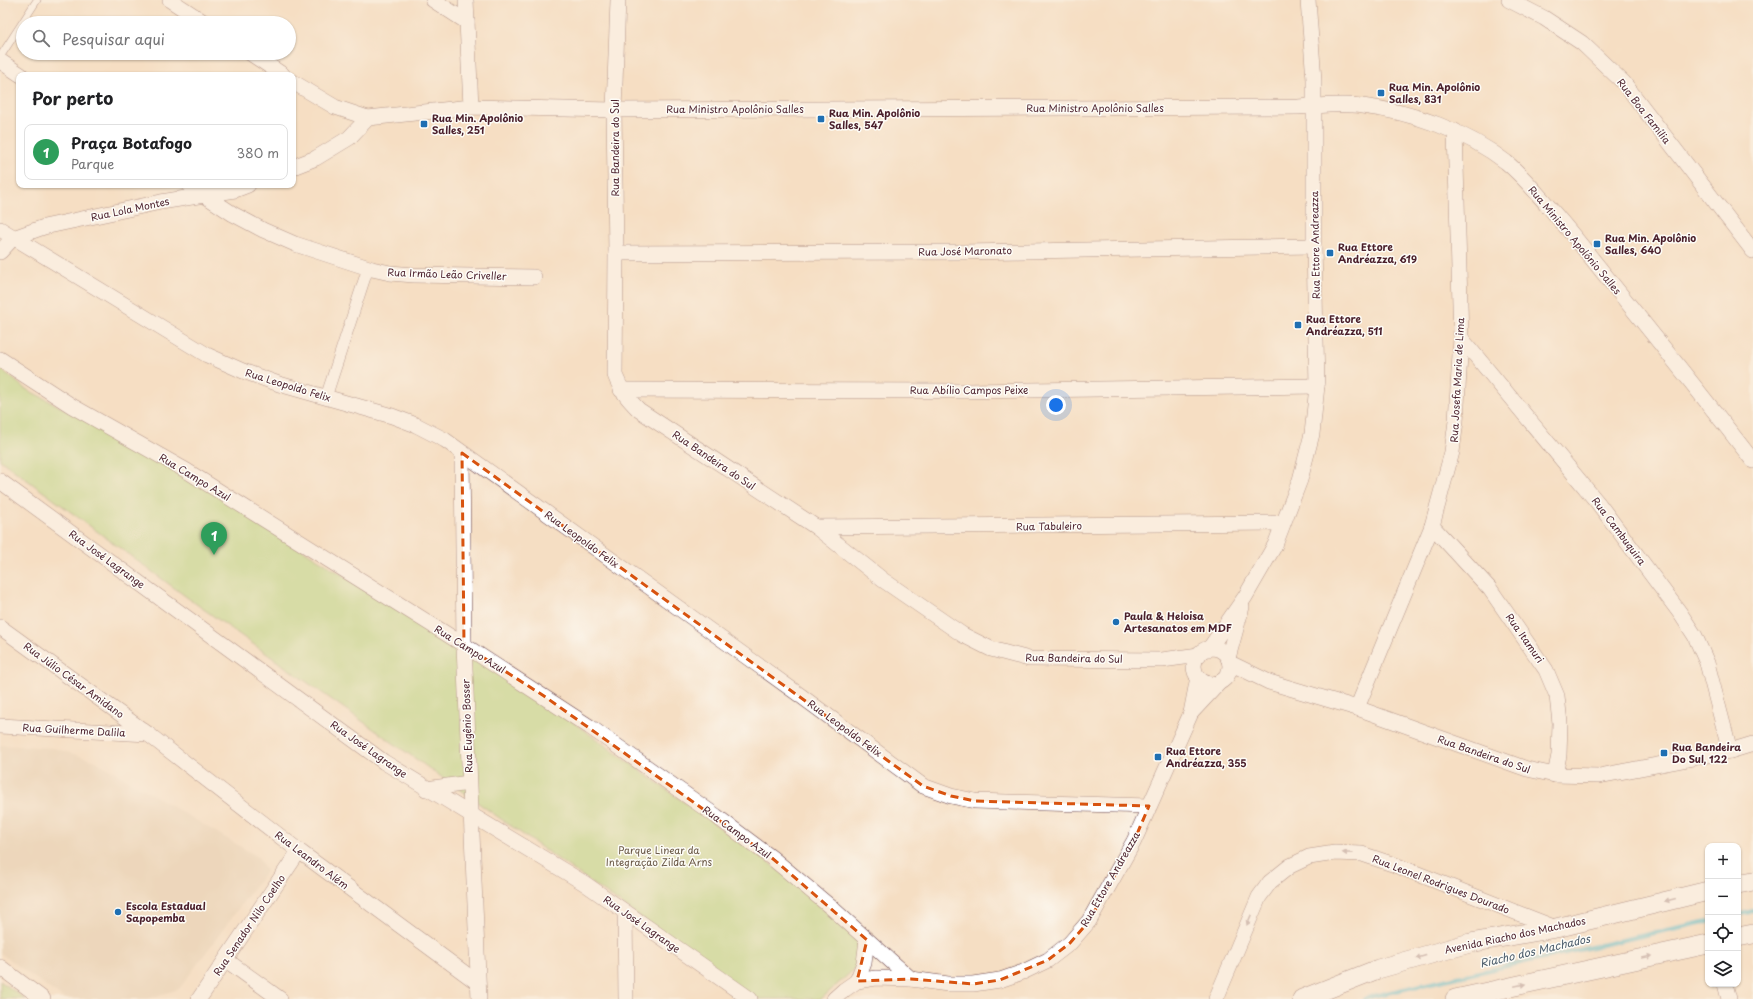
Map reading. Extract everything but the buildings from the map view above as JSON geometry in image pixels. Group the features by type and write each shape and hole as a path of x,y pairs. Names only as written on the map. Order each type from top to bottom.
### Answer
{"street":[{"path":"170,0 194,16"},
{"path":"433,0 467,22"},
{"path":"466,0 471,107"},
{"name":"Rua Bandeira do Sul","path":"618,0 614,110 616,253 615,375 621,390 639,410 816,527 883,580 963,635 990,649 1029,659 1162,660 1204,652"},
{"name":"Rua Ettore Andreazza","path":"1204,652 1246,597 1275,545 1300,480 1312,434 1317,386 1314,246 1314,80 1308,0"},
{"name":"Rua Boa Família","path":"1509,0 1544,18 1582,42 1624,83 1753,251"},
{"path":"260,60 278,72"},
{"path":"0,61 16,72"},
{"name":"Rua Ministro Apolônio Salles","path":"296,84 334,107 368,118 471,107 614,110 1361,106 1407,116 1455,131 1487,148 1502,159 1532,187 1560,219 1710,405 1753,462"},
{"path":"296,166 316,158 349,138 368,118"},
{"name":"Rua Josefa Maria de Lima","path":"1357,708 1432,526 1452,452 1456,421 1461,338 1455,131"},
{"name":"Rua Irmão Leão Criveller","path":"194,188 233,214 263,230 296,244 368,268 390,273 414,275 534,277"},
{"name":"Rua Lola Montes","path":"13,238 44,227 161,202 207,196 240,188"},
{"path":"0,229 13,238 0,252"},
{"name":"Rua Leopoldo Felix","path":"13,238 207,355 244,372 279,384 392,416 416,425 445,440 802,696 923,786 951,796 975,801 1149,806"},
{"name":"Rua José Maronato","path":"616,253 955,252 1314,246"},
{"path":"326,397 368,268"},
{"name":"Rua Cambuquira","path":"1461,338 1598,503 1684,619 1695,636 1708,663 1730,751"},
{"name":"Rua Campo Azul","path":"0,359 72,406 187,471 464,645 590,727 716,816 772,858 911,979"},
{"name":"Rua Abílio Campos Peixe","path":"621,390 966,390 1317,386"},
{"name":"Rua Eugênio Bosser","path":"462,453 464,645 479,999"},
{"name":"Rua José Lagrange","path":"0,481 384,762 426,789 584,883 750,999"},
{"name":"Rua Tabuleiro","path":"816,527 1283,523"},
{"name":"Rua Itamuri","path":"1432,526 1490,589 1546,670 1557,696 1560,723 1559,755 1555,775"},
{"name":"Rua Ettore Andreazza","path":"1229,661 1246,597"},
{"name":"Rua Júlio César Amidano","path":"0,627 148,734"},
{"path":"1220,650 1229,661 1228,675 1222,681 1208,684 1197,674 1196,660 1204,652 1220,650"},
{"name":"Rua Bandeira do Sul","path":"1162,660 1197,674"},
{"name":"Rua Bandeira do Sul","path":"1229,661 1269,682 1357,708 1520,767 1555,775 1599,776 1730,751 1753,744"},
{"name":"Rua Ettore Andreazza","path":"834,999 857,981 876,978 911,979 948,984 980,983 1000,980 1023,972 1048,960 1070,943 1089,921 1134,841 1191,713 1197,674"},
{"name":"Rua Bandeira do Sul","path":"1222,681 1269,682"},
{"name":"Rua Ettore Andreazza","path":"1191,713 1222,681"},
{"name":"Rua Guilherme Dalila","path":"0,726 148,734"},
{"name":"Rua Leandro Além","path":"148,734 299,851 478,983"},
{"path":"426,789 469,783"},
{"name":"Rua Senador Nilo Coelho","path":"199,999 299,851"},
{"name":"Rua Leonel Rodrigues Dourado","path":"1216,999 1259,897 1270,882 1290,866 1309,857 1334,853 1362,854 1395,865 1556,928"},
{"path":"1741,883 1753,881"},
{"name":"Avenida Riacho dos Machados","path":"1302,999 1378,969 1470,943 1556,928 1705,892"},
{"path":"626,913 626,999"},
{"path":"1741,936 1753,934"},
{"path":"857,981 864,963 867,940"},
{"path":"1455,999 1705,945"},
{"path":"226,960 280,999"},
{"path":"0,967 43,999"},
{"path":"1726,987 1729,999"}],"lane":[{"path":"27,16 37,0"},
{"path":"0,57 16,32"}],"highlighted area":[{"path":"462,453 923,786 951,796 975,801 1149,806 1134,841 1089,921 1070,943 1048,960 1000,980 973,984 911,979 857,981 867,940 772,858 544,696 464,645"}],"shaded area":[{"name":"Escola Estadual Sapopemba","path":"0,745 54,748 96,761 258,857 266,871 179,989 147,999 64,999 0,953"}],"green space":[{"name":"Parque Linear da Integração Zilda Arns","path":"0,368 24,388 155,456 560,713 787,876 860,942 860,964 821,999 756,999 192,601 0,460"},
{"path":"0,981 25,999 0,999"}],"waterway":[{"name":"Riacho dos Machados","path":"1741,914 1753,911"},
{"name":"Riacho dos Machados","path":"1365,999 1705,922"}],"place":[{"name":"Rua Min. Apolônio Salles, 831","path":"1381,93"},
{"name":"Rua Min. Apolônio Salles, 547","path":"821,119"},
{"name":"Rua Min. Apolônio Salles, 251","path":"424,124"},
{"name":"Rua Min. Apolônio Salles, 640","path":"1597,244"},
{"name":"Rua Ettore Andréazza, 619","path":"1330,253"},
{"name":"Rua Ettore Andréazza, 511","path":"1298,325"},
{"name":"Praça Botafogo","path":"214,555"},
{"name":"Paula & Heloisa Artesanatos em MDF","path":"1116,622"},
{"name":"Rua Bandeira Do Sul, 122","path":"1664,753"},
{"name":"Rua Ettore Andréazza, 355","path":"1158,757"},
{"name":"Escola Estadual Sapopemba","path":"118,912"}]}
